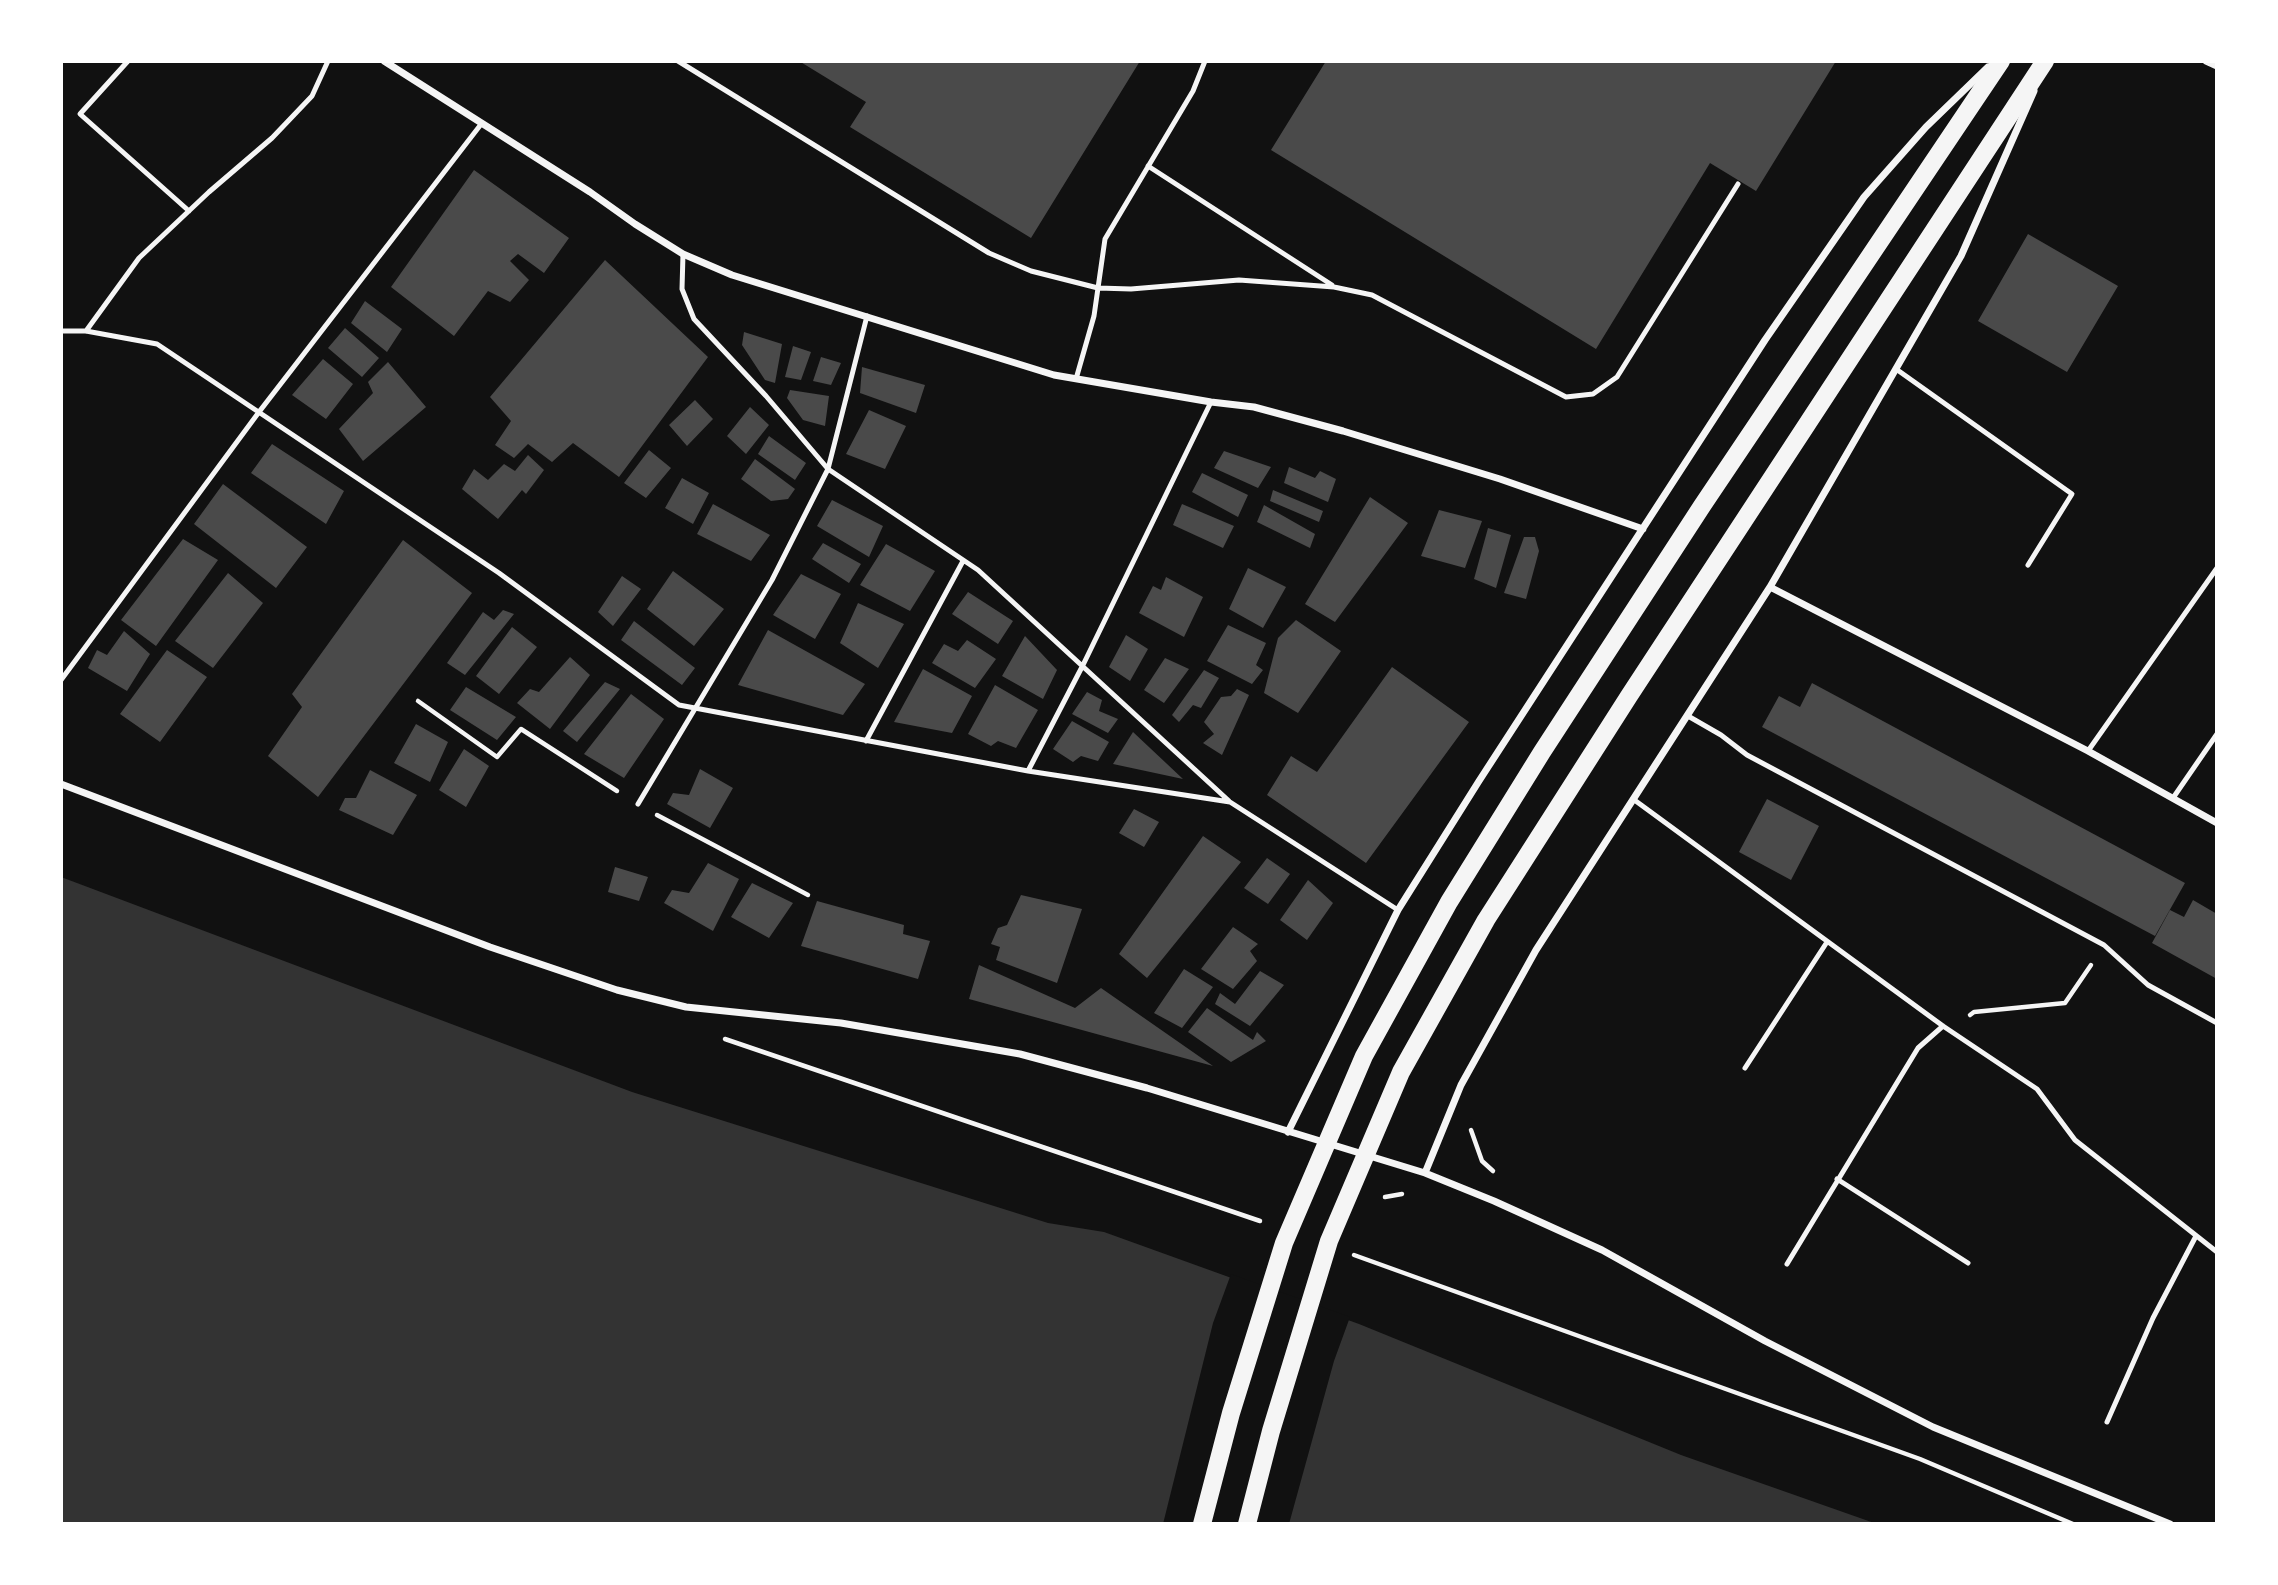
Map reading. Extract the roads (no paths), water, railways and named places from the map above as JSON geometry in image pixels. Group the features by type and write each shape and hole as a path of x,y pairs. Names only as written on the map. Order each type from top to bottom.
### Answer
{"main road":[{"path":"1202,1524 1231,1413 1284,1243 1364,1056 1449,902 1542,752 1702,506 2001,61"},
{"path":"1247,1524 1271,1431 1329,1241 1401,1072 1486,920 1737,530 2046,61"}],"street":[{"path":"384,61 683,254 732,275 1054,375 1255,407 1343,431 1500,479 1643,529"},
{"path":"1288,1132 1398,910 1758,351 1864,197 1926,127 1994,61"},
{"path":"1425,1173 1467,1074 1536,950 1770,587 1961,256 2000,173 2046,61"},
{"path":"2206,61 2217,66"},
{"path":"1770,587 2088,751 2217,822"},
{"path":"61,784 489,947 617,990 686,1007 841,1023 1020,1054 1147,1088 1425,1173 1602,1250 1765,1341 1933,1427 2170,1524"}],"lane":[{"path":"128,61 80,114 189,211"},
{"path":"86,331 139,258 272,138 312,96 327,61"},
{"path":"678,61 989,253 1031,271 1098,288 1131,289 1239,280 1334,287 1373,295 1566,397 1593,394 1617,377 1738,184"},
{"path":"1076,379 1094,316 1105,239 1193,91 1205,61"},
{"path":"61,680 259,412 482,122"},
{"path":"1148,166 1334,287"},
{"path":"683,254 682,289 694,318 828,469 978,570 1230,802 1398,910"},
{"path":"638,804 772,580 828,469 867,316"},
{"path":"61,331 86,331 157,344 499,573 679,705 1028,771 1230,802"},
{"path":"1896,369 2072,494 2028,565"},
{"path":"1028,771 1083,665 1211,402"},
{"path":"866,741 963,561"},
{"path":"2088,751 2217,568"},
{"path":"1688,716 1747,755 2104,945 2148,985 2217,1023"},
{"path":"2173,798 2217,734"},
{"path":"1632,799 1943,1027 2037,1089 2075,1140 2217,1252"},
{"path":"1745,1068 1827,942"},
{"path":"1787,1264 1918,1048 1943,1027"},
{"path":"1838,1179 1968,1263"},
{"path":"2107,1422 2153,1318 2196,1236"}]}
